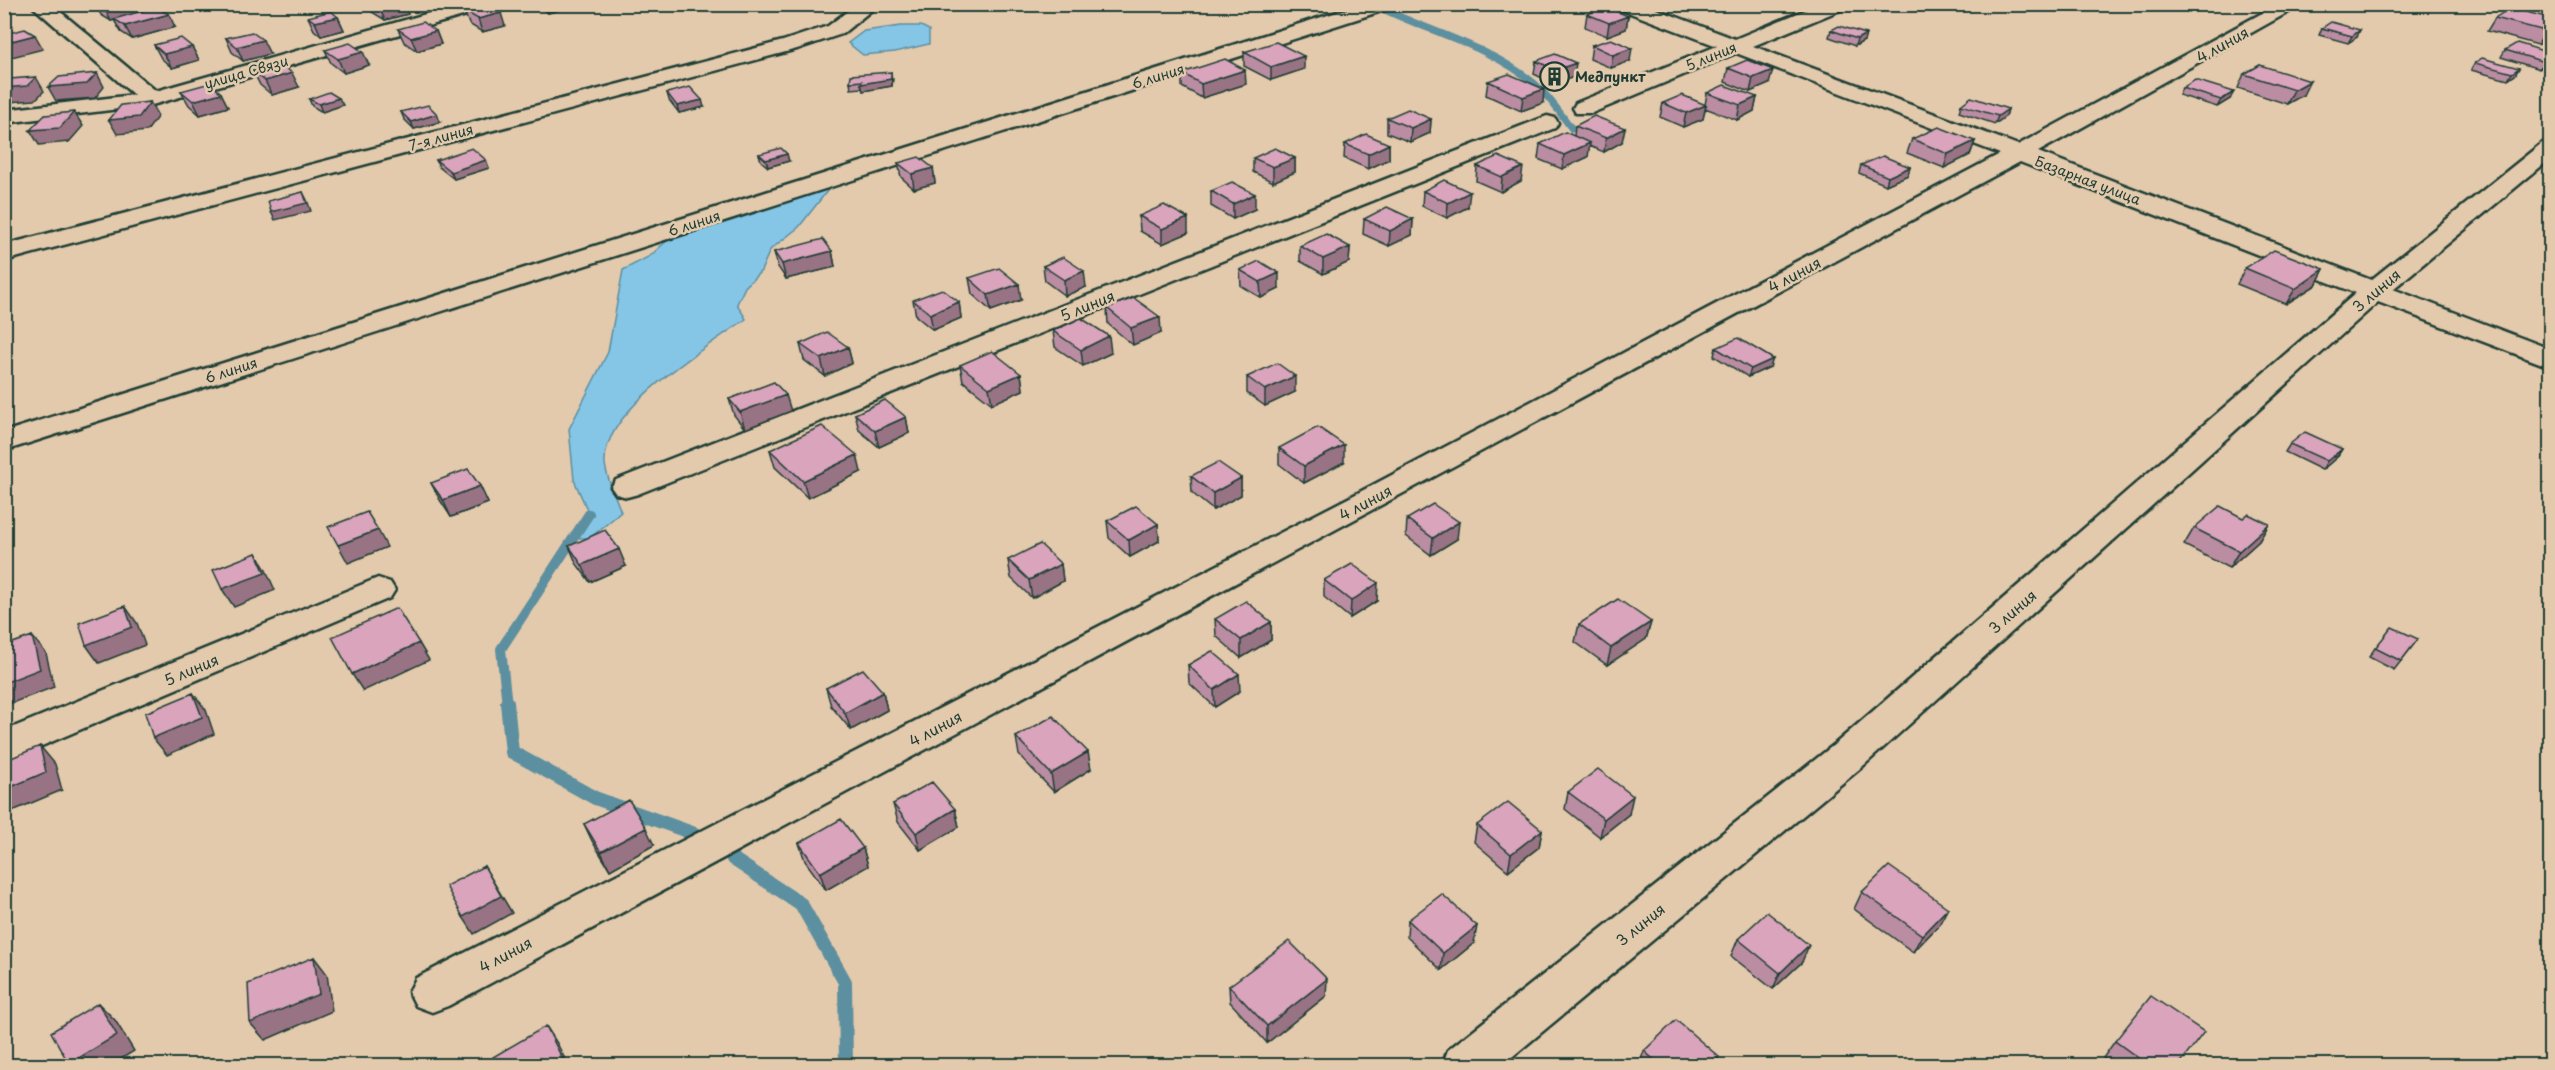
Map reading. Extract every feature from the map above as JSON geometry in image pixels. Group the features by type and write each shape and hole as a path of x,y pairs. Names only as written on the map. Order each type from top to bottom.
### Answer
{"street":[{"path":"39,4 152,99"},
{"name":"7-я линия","path":"4,253 790,45 835,30 870,4"},
{"name":"6 линия","path":"4,442 1384,4"},
{"name":"Базарная улица","path":"1624,4 1737,45 2550,358"},
{"name":"5 линия","path":"1584,108 1838,4"},
{"name":"4 линия","path":"432,992 1438,464 2021,154 2294,4"},
{"name":"улица Связи","path":"4,117 152,99 471,6"},
{"name":"5 линия","path":"627,486 1547,123"},
{"name":"3 линия","path":"1465,1065 1849,755 2374,291 2550,148"},
{"name":"5 линия","path":"4,747 378,590"}],"water":[{"path":"921,26 929,30 929,44 895,52 863,55 848,43 864,31"},
{"path":"831,186 799,227 770,250 761,271 745,287 737,304 746,319 660,381 620,422 609,442 605,463 621,512 590,538 574,538 589,514 574,480 569,429 608,352 623,270 650,256 681,228"}],"building":[{"path":"98,4 116,4 104,8"},
{"path":"375,4 391,4 379,7"},
{"path":"487,4 501,13 478,19 464,11"},
{"path":"156,7 169,14 125,26 114,19"},
{"path":"1606,7 1628,16 1609,23 1587,14"},
{"path":"2510,8 2550,18 2550,28 2545,31 2495,18"},
{"path":"331,11 338,17 315,22 308,17"},
{"path":"423,22 436,31 411,38 398,29"},
{"path":"2331,22 2360,30 2352,36 2322,28"},
{"path":"1839,26 1866,34 1857,39 1831,30"},
{"path":"25,29 35,35 4,43 4,34"},
{"path":"252,32 263,40 237,47 226,38"},
{"path":"181,38 192,47 164,54 154,45"},
{"path":"1611,39 1632,48 1613,55 1592,45"},
{"path":"1276,42 1304,56 1271,67 1244,52"},
{"path":"350,43 363,52 338,59 325,50"},
{"path":"2517,43 2550,53 2550,58 2544,62 2505,50"},
{"path":"1555,54 1576,63 1556,70 1536,61"},
{"path":"2482,58 2519,68 2512,73 2475,63"},
{"path":"1225,59 1245,70 1201,84 1182,73"},
{"path":"1747,60 1773,70 1753,78 1728,68"},
{"path":"280,64 292,73 265,81 253,71"},
{"path":"2260,65 2310,81 2294,90 2244,74"},
{"path":"891,72 891,79 861,84 862,81 850,82 851,75"},
{"path":"97,73 87,84 48,87 59,77"},
{"path":"1509,74 1544,89 1523,97 1488,81"},
{"path":"36,77 27,86 4,88 10,79"},
{"path":"2195,80 2234,92 2221,100 2182,88"},
{"path":"210,83 221,93 193,101 181,91"},
{"path":"1724,85 1757,97 1740,105 1707,93"},
{"path":"690,87 702,100 677,106 667,93"},
{"path":"329,92 339,98 319,104 309,99"},
{"path":"1682,95 1706,105 1686,113 1663,103"},
{"path":"1971,97 2008,109 1998,116 1961,105"},
{"path":"150,102 139,117 109,120 121,105"},
{"path":"428,105 437,114 411,122 401,112"},
{"path":"1408,109 1431,119 1411,128 1387,118"},
{"path":"74,112 60,128 30,130 45,115"},
{"path":"1594,116 1625,128 1606,138 1575,126"},
{"path":"1939,127 1975,141 1948,154 1912,139"},
{"path":"1565,132 1590,143 1564,155 1540,144"},
{"path":"1366,134 1389,144 1368,154 1345,144"},
{"path":"472,148 486,160 451,172 436,160"},
{"path":"781,148 787,154 766,160 759,154"},
{"path":"1275,148 1295,158 1273,167 1253,158"},
{"path":"1498,156 1523,167 1502,177 1477,166"},
{"path":"1883,156 1910,167 1888,177 1861,165"},
{"path":"919,157 933,168 912,174 898,163"},
{"path":"1444,180 1470,192 1448,203 1423,191"},
{"path":"1232,182 1255,194 1233,204 1211,191"},
{"path":"303,192 307,203 271,212 268,201"},
{"path":"1164,205 1188,218 1162,229 1139,216"},
{"path":"1387,207 1413,219 1390,231 1364,219"},
{"path":"1326,234 1350,247 1323,259 1300,246"},
{"path":"823,239 832,251 782,264 774,252"},
{"path":"2274,250 2324,269 2295,289 2245,268"},
{"path":"1063,257 1084,271 1064,280 1043,266"},
{"path":"1259,261 1279,273 1260,282 1240,270"},
{"path":"999,268 1019,284 988,295 969,278"},
{"path":"942,289 959,302 930,314 913,300"},
{"path":"1134,298 1160,317 1131,328 1107,308"},
{"path":"1081,318 1109,336 1081,350 1053,331"},
{"path":"827,332 848,347 821,359 800,344"},
{"path":"1738,338 1773,359 1751,369 1716,348"},
{"path":"992,351 1021,374 989,388 960,365"},
{"path":"1277,363 1295,376 1265,390 1247,377"},
{"path":"774,382 786,395 740,412 729,399"},
{"path":"885,400 906,417 875,431 855,414"},
{"path":"822,426 857,455 803,481 770,450"},
{"path":"1318,427 1344,445 1304,466 1279,448"},
{"path":"2305,432 2342,449 2327,461 2290,444"},
{"path":"1218,462 1241,478 1213,493 1191,476"},
{"path":"468,469 480,486 443,500 431,483"},
{"path":"1433,504 1459,522 1433,538 1407,519"},
{"path":"1136,506 1158,524 1129,540 1107,521"},
{"path":"2220,506 2243,518 2248,514 2269,524 2239,551 2194,528"},
{"path":"367,512 378,530 338,545 328,527"},
{"path":"605,530 619,549 582,565 569,546"},
{"path":"1040,544 1061,564 1029,580 1008,560"},
{"path":"256,553 265,573 222,589 213,570"},
{"path":"1352,564 1378,583 1351,601 1324,580"},
{"path":"1618,599 1651,622 1611,648 1579,624"},
{"path":"1246,601 1271,622 1241,640 1215,619"},
{"path":"125,606 132,627 86,645 79,623"},
{"path":"397,608 419,643 352,674 332,637"},
{"path":"2392,627 2418,639 2401,661 2375,648"},
{"path":"32,636 40,669 4,683 4,646"},
{"path":"1212,651 1239,674 1214,690 1188,665"},
{"path":"863,669 883,692 845,713 826,688"},
{"path":"193,693 202,717 153,738 145,713"},
{"path":"1053,716 1088,752 1051,774 1016,737"},
{"path":"40,746 46,772 4,790 4,761"},
{"path":"1598,769 1633,796 1604,819 1568,792"},
{"path":"932,782 955,809 916,833 893,804"},
{"path":"629,800 646,828 601,852 584,824"},
{"path":"1508,802 1542,830 1511,854 1477,825"},
{"path":"841,819 863,848 820,873 799,843"},
{"path":"484,866 501,896 463,917 446,886"},
{"path":"1889,866 1948,908 1922,935 1862,892"},
{"path":"1442,894 1477,926 1443,953 1408,920"},
{"path":"1767,912 1809,945 1780,973 1738,939"},
{"path":"1289,941 1327,979 1267,1026 1229,986"},
{"path":"314,957 319,994 250,1023 248,984"},
{"path":"2151,996 2204,1032 2179,1065 2148,1065 2115,1041"},
{"path":"98,1003 117,1035 69,1064 51,1032"},
{"path":"1676,1020 1719,1057 1711,1065 1660,1065 1644,1051"},
{"path":"546,1026 565,1064 497,1065 493,1057"}],"waterway":[{"path":"1385,10 1462,42 1518,71 1545,93 1572,129"},
{"path":"507,705 501,649 589,514"},
{"path":"507,703 512,752 595,798 695,834"},
{"path":"733,859 801,904 845,982 846,1066"}],"place":[{"name":"Медпункт","path":"1554,76"}]}
